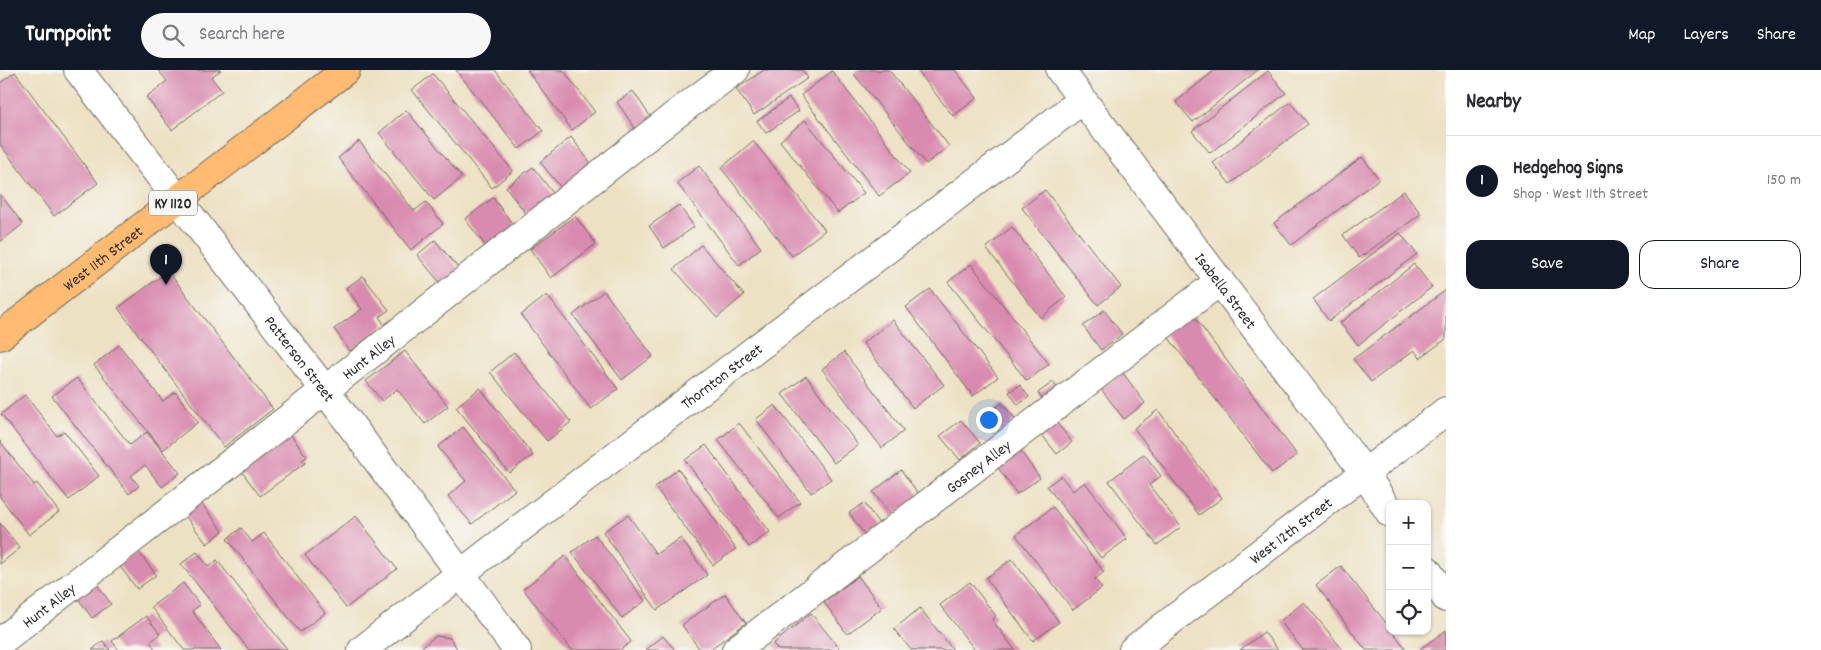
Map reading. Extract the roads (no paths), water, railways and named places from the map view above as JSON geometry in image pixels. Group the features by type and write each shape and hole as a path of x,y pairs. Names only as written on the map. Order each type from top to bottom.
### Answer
{"main road":[{"name":"West 11th Street","path":"0,336 346,70"}],"street":[{"name":"Patterson Street","path":"78,70 325,390 516,650"},
{"name":"Hunt Alley","path":"0,642 735,70"},
{"name":"Isabella Street","path":"1060,70 1364,472 1386,507"},
{"name":"Thornton Street","path":"362,650 864,269 1082,100"},
{"name":"Gosney Alley","path":"736,650 1220,281"},
{"name":"West 12th Street","path":"1133,650 1446,410"},
{"path":"1431,576 1446,598"}],"place":[{"name":"Hedgehog Signs","path":"166,285"}]}
